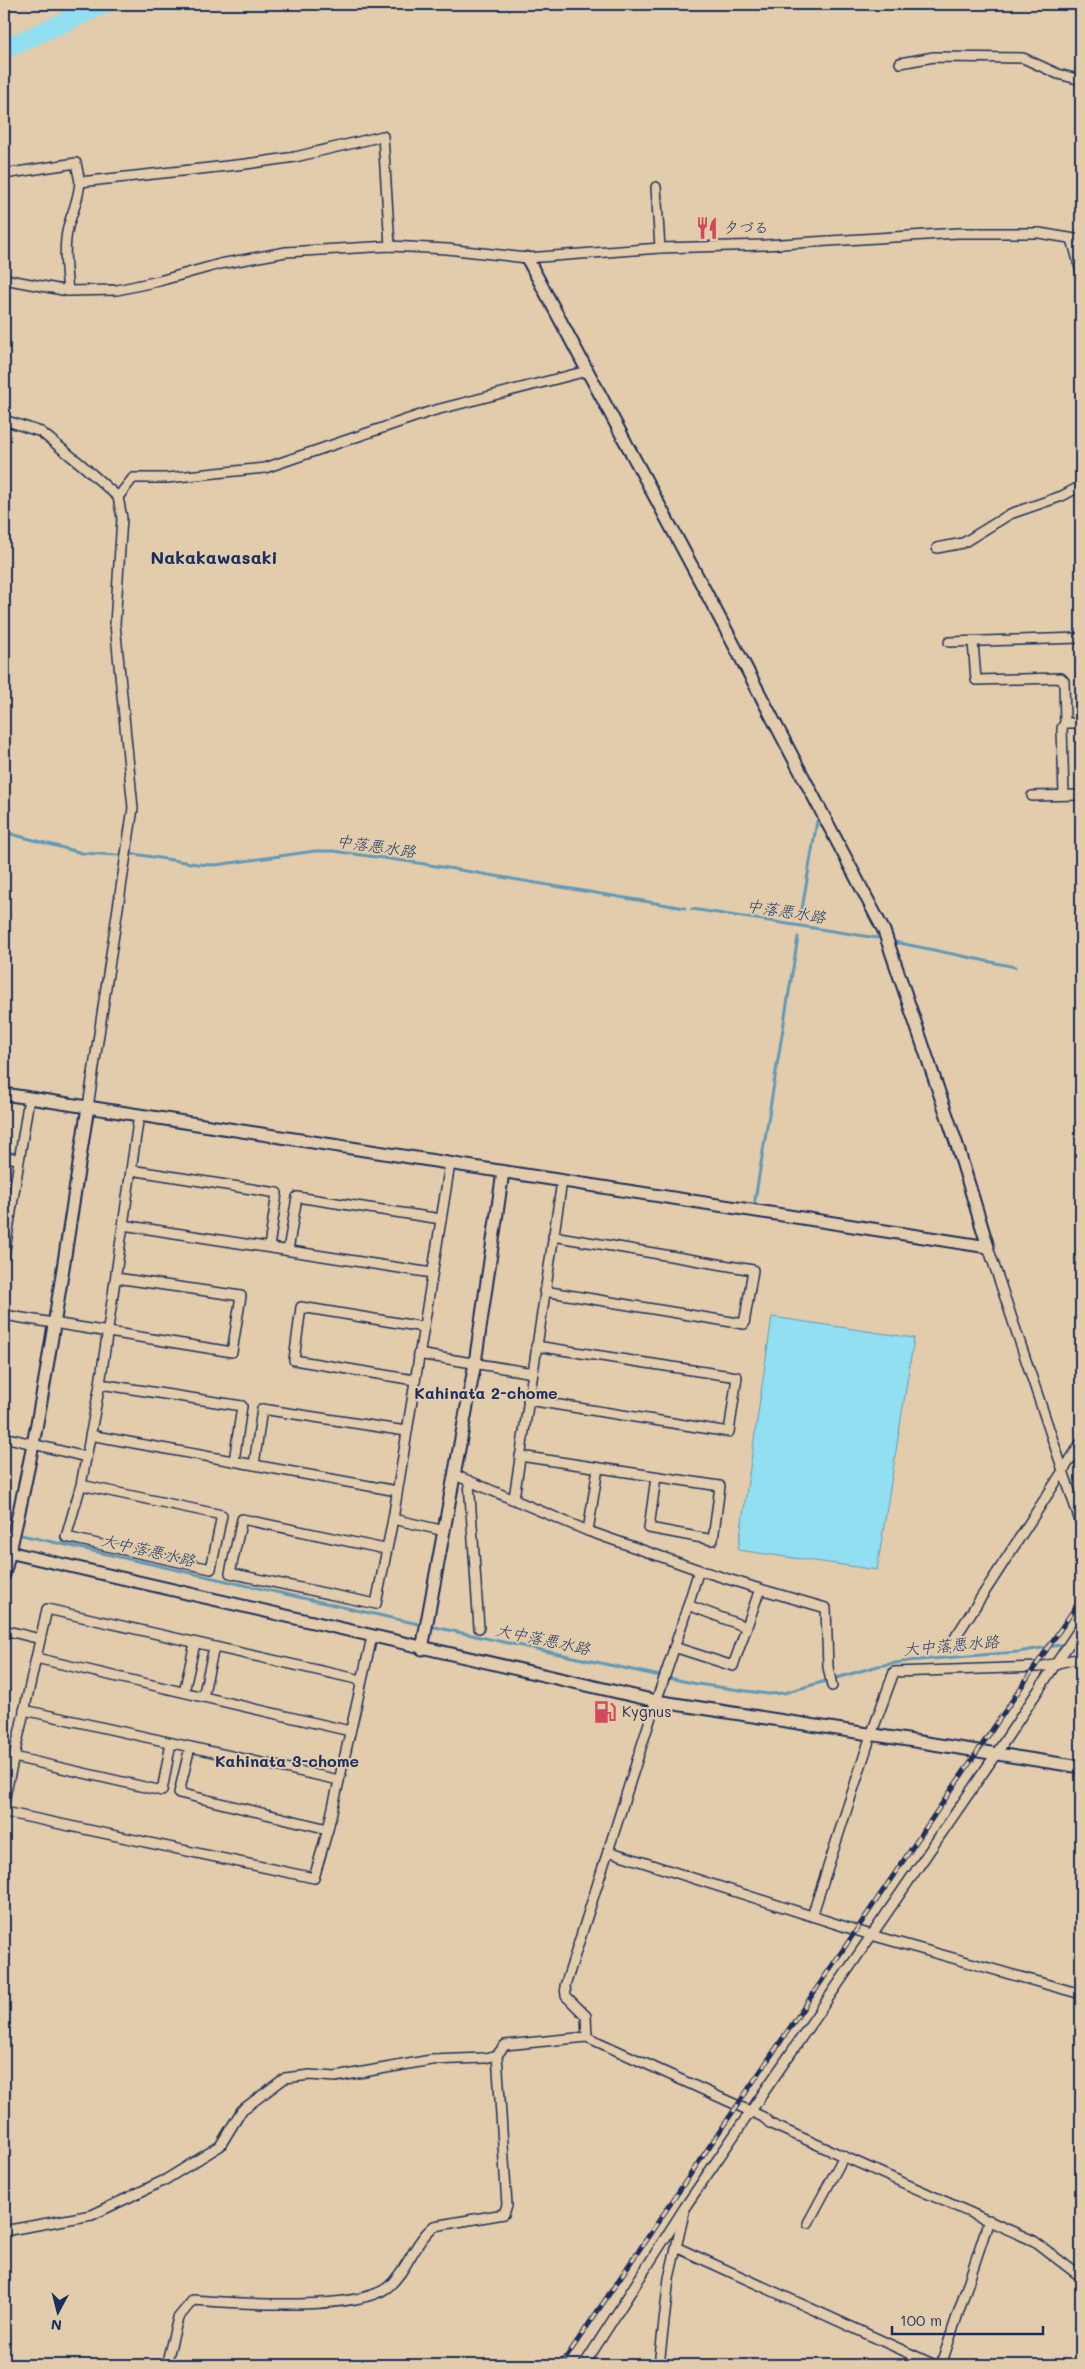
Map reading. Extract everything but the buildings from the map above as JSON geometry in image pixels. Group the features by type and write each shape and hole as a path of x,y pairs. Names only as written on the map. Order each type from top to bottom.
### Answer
{"street":[{"path":"900,63 934,56 1023,58 1058,74 1081,80"},
{"path":"80,182 295,157 383,136 390,246"},
{"path":"4,174 76,163 80,182 78,201 68,227 65,248 68,291"},
{"path":"656,187 660,248"},
{"path":"4,279 68,291 117,290 159,281 220,264 286,252 390,246 447,249 527,258 660,248 765,245 958,233 1039,233 1081,240"},
{"path":"1072,239 1081,272"},
{"path":"527,258 732,641 884,931 956,1142 988,1247 1081,1524"},
{"path":"118,497 133,478 167,478 265,468 432,411 587,371"},
{"path":"4,420 42,432 118,497 122,518 115,624 133,808 54,1323 32,1444 12,1540 7,1552 4,1575"},
{"path":"937,548 963,543 1010,514 1062,496 1081,486"},
{"path":"949,642 1080,638"},
{"path":"973,642 974,675 976,680 1061,678 1064,681 1065,723 1062,728 1064,795"},
{"path":"1065,723 1081,723"},
{"path":"1032,796 1081,795"},
{"path":"4,1094 988,1247"},
{"path":"4,1256 6,1221 29,1098"},
{"path":"80,1485 222,1515 211,1569 66,1537 86,1458 100,1384 139,1115"},
{"path":"4,1157 19,1159"},
{"path":"385,1549 242,1519 230,1573 376,1604 397,1491 450,1164"},
{"path":"131,1170 277,1193 269,1247"},
{"path":"422,1649 475,1363 503,1172"},
{"path":"514,1498 562,1181"},
{"path":"288,1250 297,1197 441,1219"},
{"path":"123,1225 432,1272"},
{"path":"544,1291 744,1324 753,1270 553,1236"},
{"path":"4,1315 232,1352 241,1296 116,1278"},
{"path":"414,1380 294,1360 301,1307 423,1326"},
{"path":"528,1400 729,1432 737,1377 536,1346"},
{"path":"418,1354 533,1373"},
{"path":"100,1384 242,1406 234,1461"},
{"path":"254,1465 262,1409 406,1431"},
{"path":"90,1435 397,1491"},
{"path":"4,1437 86,1458"},
{"path":"948,1647 1081,1444"},
{"path":"520,1456 720,1486 713,1540 649,1528 656,1477"},
{"path":"588,1530 598,1468"},
{"path":"455,1475 588,1530 699,1570 826,1608 829,1673 832,1686"},
{"path":"469,1481 479,1628"},
{"path":"392,1519 445,1531"},
{"path":"7,1552 422,1649 656,1701 1081,1767"},
{"path":"587,2037 586,2016 566,1996 565,1986 699,1570"},
{"path":"674,1648 733,1666 760,1588"},
{"path":"688,1605 746,1627"},
{"path":"4,1801 47,1610 361,1680"},
{"path":"584,2365 685,2208 996,1754 1081,1626"},
{"path":"4,1630 40,1639"},
{"path":"4,1812 314,1878 328,1829 372,1637"},
{"path":"184,1692 195,1643"},
{"path":"203,1697 214,1647"},
{"path":"36,1658 350,1731"},
{"path":"812,1916 870,1735 894,1672 1039,1667 1056,1661 1081,1658"},
{"path":"24,1710 339,1780"},
{"path":"14,1757 162,1791 171,1743"},
{"path":"190,1747 179,1793 328,1829"},
{"path":"608,1851 871,1935 1081,1994"},
{"path":"4,2230 92,2215 165,2180 220,2146 242,2110 285,2078 310,2075 335,2077 431,2060 485,2058 496,2055 505,2045 587,2037 752,2112 771,2124 1034,2241 1081,2277"},
{"path":"166,2365 178,2318 194,2300 286,2305 378,2294 400,2274 427,2232 434,2226 504,2214 507,2205 496,2055"},
{"path":"808,2224 844,2156"},
{"path":"659,2365 670,2278 678,2248 685,2208"},
{"path":"941,2365 989,2220"},
{"path":"678,2248 934,2365"}],"water":[{"path":"772,1317 914,1338 877,1570 738,1550"}],"waterway":[{"path":"4,49 105,4"},
{"path":"800,921 817,821"},
{"name":"中落悪水路","path":"4,832 82,853 134,854 197,864 216,865 315,851 333,851 418,863 685,908"},
{"name":"中落悪水路","path":"692,909 877,938"},
{"path":"754,1206 798,937"},
{"name":"中落悪水路","path":"895,942 1015,967"},
{"name":"大中落悪水路","path":"4,1530 11,1532"},
{"name":"大中落悪水路","path":"17,1534 423,1625"},
{"name":"大中落悪水路","path":"430,1626 697,1684 768,1694 784,1693 878,1666 908,1661 1018,1652 1066,1644"},
{"name":"大中落悪水路","path":"1072,1643 1081,1642"}],"railway":[{"path":"561,2365 1081,1599"}],"place":[{"name":"夕づる","path":"707,228"},
{"name":"Kygnus","path":"605,1712"}],"district":[{"name":"Nakakawasaki","path":"214,558"},
{"name":"Kahinata 2-chome","path":"486,1393"},
{"name":"Kahinata 3-chome","path":"287,1761"}]}
